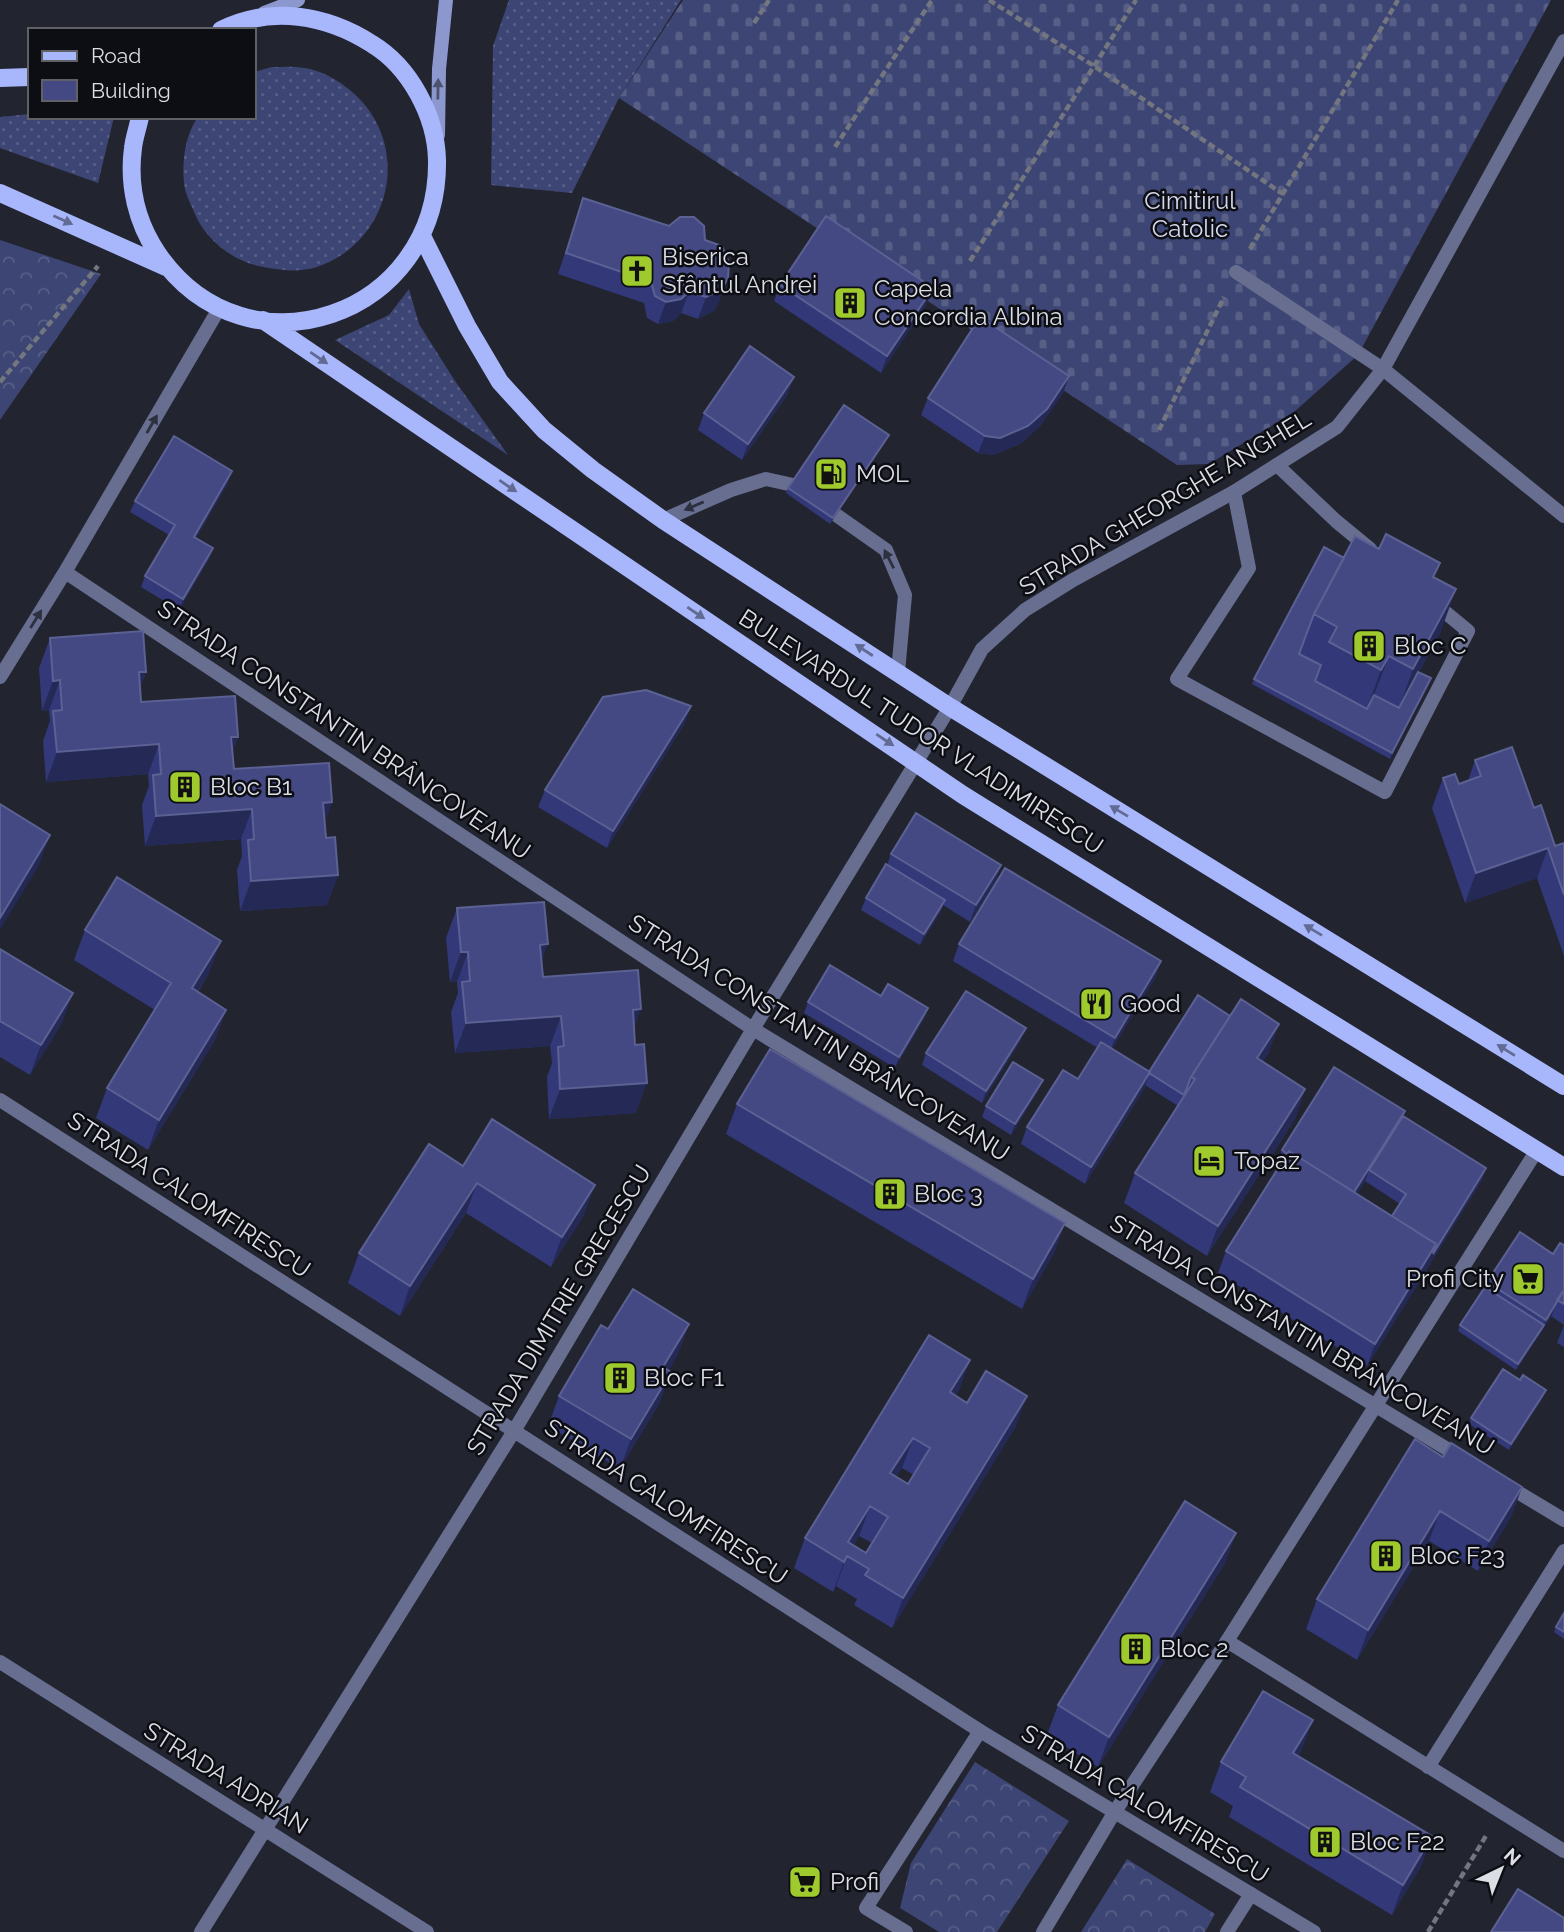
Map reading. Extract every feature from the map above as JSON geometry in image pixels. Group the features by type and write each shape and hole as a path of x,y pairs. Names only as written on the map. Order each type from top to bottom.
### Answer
{"main road":[{"path":"227,27 298,0"},
{"path":"140,119 133,147 132,179 135,200 149,240 167,267 186,286 220,307 263,320 304,320 344,310 390,281 408,260 422,236 432,210 437,182 439,69 446,0"},
{"path":"227,27 262,17 293,15 323,20 352,31 377,47 400,68 418,93 430,121 437,152 437,182"},
{"path":"0,78 28,76"},
{"path":"0,193 167,267"},
{"name":"BULEVARDUL TUDOR VLADIMIRESCU","path":"422,236 467,326 500,382 544,429 593,470 663,520 950,707 1564,1086"},
{"name":"BULEVARDUL TUDOR VLADIMIRESCU","path":"263,320 974,802 1564,1167"}],"street":[{"name":"STRADA GHEORGHE ANGHEL","path":"950,707 982,649 1025,610 1073,580 1234,492 1337,427 1383,369 1563,45"},
{"path":"1236,272 1383,369 1564,516"},
{"path":"0,677 65,572 220,307"},
{"path":"1277,465 1336,521 1377,555"},
{"path":"663,520 732,490 766,479 793,485 886,550 905,595 898,672"},
{"path":"1234,492 1249,568 1177,679 1385,792 1468,631 1427,597"},
{"name":"STRADA CONSTANTIN BRÂNCOVEANU","path":"65,572 753,1029 1470,1463"},
{"name":"STRADA DIMITRIE GRECESCU","path":"201,1932 514,1431 753,1029 950,707"},
{"name":"STRADA CALOMFIRESCU","path":"0,1100 980,1731 1314,1932"},
{"path":"1043,1932 1114,1813 1227,1641 1537,1150"},
{"name":"STRADA CONSTANTIN BRÂNCOVEANU","path":"1493,1477 1564,1520"},
{"path":"1428,1767 1564,1550"},
{"path":"1227,1641 1564,1851"},
{"name":"STRADA ADRIAN","path":"0,1662 427,1932"},
{"path":"906,1932 866,1908 980,1731"},
{"path":"1227,1932 1251,1894"}],"path":[{"path":"754,23 769,0"},
{"path":"835,147 932,0"},
{"path":"989,0 1094,66 1283,194"},
{"path":"970,261 1136,0"},
{"path":"1159,430 1236,272 1398,0"},
{"path":"0,382 116,244"},
{"path":"1428,1932 1501,1812"}],"green space":[{"path":"509,0 681,0 619,98 572,193 491,185 493,46"},
{"name":"Cimitirul Catolic","path":"683,0 1551,0 1358,355 1294,412 1209,464 1177,465 619,98"},
{"path":"272,67 296,67 317,71 335,79 351,91 370,112 383,137 388,163 386,189 378,214 363,236 343,254 317,267 288,270 239,259 221,248 206,232 188,199 183,171 193,125 197,119 256,119 256,71"},
{"path":"28,114 28,119 114,119 98,183 0,148 0,117"},
{"path":"0,240 101,274 0,420"},
{"path":"409,289 419,324 455,381 508,455 335,340 389,315"},
{"path":"975,1762 1069,1821 997,1932 939,1932 900,1908 911,1863"},
{"path":"1127,1859 1215,1914 1205,1932 1081,1932"}],"building":[{"name":"Biserica Sfântul Andrei","path":"583,198 669,226 680,217 694,217 704,226 705,240 722,246 729,263 728,278 722,289 706,297 689,292 681,299 666,302 655,296 651,282 566,253"},
{"name":"Capela Concordia Albina","path":"826,216 933,288 887,356 780,285"},
{"path":"980,317 1069,376 1047,409 1028,426 1000,438 985,436 928,398"},
{"path":"750,346 794,377 748,444 704,413"},
{"path":"844,405 889,435 833,518 788,488"},
{"path":"174,436 232,471 194,537 213,548 183,599 145,576 175,525 135,501"},
{"path":"1386,534 1440,563 1433,577 1456,589 1413,669 1389,656 1381,670 1329,642 1337,627 1314,614 1355,536 1379,549"},
{"path":"1324,547 1344,558 1314,614 1299,654 1321,665 1315,681 1367,709 1374,695 1399,708 1418,672 1431,678 1392,753 1254,679"},
{"name":"Bloc B1","path":"143,631 146,672 139,672 141,702 235,696 238,737 231,737 234,769 329,763 332,802 323,803 326,838 335,837 338,875 251,881 248,840 254,839 252,809 156,816 153,775 161,774 159,744 57,752 53,711 62,710 60,680 53,681 50,638"},
{"path":"646,690 691,706 613,831 545,790 603,697"},
{"path":"1512,747 1534,808 1541,805 1555,846 1564,843 1564,895 1548,848 1476,873 1443,778 1455,774 1459,784 1481,776 1475,760"},
{"path":"0,804 50,835 0,918"},
{"path":"916,813 1001,865 976,905 891,854"},
{"path":"886,864 945,900 924,934 866,898"},
{"path":"1005,868 1161,961 1115,1038 959,944"},
{"path":"117,877 221,941 192,988 226,1010 159,1120 107,1088 171,983 85,930"},
{"path":"544,902 548,944 540,945 543,977 638,970 641,1009 633,1010 635,1045 644,1044 647,1083 560,1089 558,1047 564,1046 561,1016 466,1023 462,982 470,981 468,952 461,952 457,908"},
{"path":"0,949 73,993 41,1045 0,1021"},
{"path":"830,965 881,996 888,984 928,1008 899,1057 808,1002"},
{"path":"966,991 1026,1028 986,1091 926,1053"},
{"path":"1198,995 1230,1016 1191,1077 1184,1095 1149,1072"},
{"name":"Topaz","path":"1241,999 1279,1024 1257,1058 1305,1089 1218,1226 1135,1173 1195,1079 1191,1077"},
{"path":"1101,1042 1150,1072 1091,1167 1027,1127 1063,1070 1078,1079"},
{"path":"770,1049 1065,1223 1033,1279 737,1104"},
{"path":"1013,1062 1043,1080 1015,1124 986,1106"},
{"path":"1334,1067 1405,1111 1354,1192 1289,1151 1287,1154 1282,1150"},
{"path":"1403,1116 1486,1168 1433,1254 1436,1244 1392,1216 1406,1194 1369,1170"},
{"path":"492,1119 595,1185 562,1237 477,1183 410,1286 359,1253 429,1144 463,1166"},
{"path":"1289,1151 1436,1244 1375,1344 1226,1251"},
{"name":"Profi City","path":"1520,1232 1553,1254 1560,1243 1564,1245 1564,1290 1546,1320 1487,1282"},
{"path":"1485,1287 1544,1325 1518,1364 1460,1325"},
{"name":"Bloc F1","path":"633,1289 689,1324 663,1367 671,1372 631,1439 559,1396 601,1325 608,1329"},
{"path":"1564,1290 1564,1304 1557,1300"},
{"path":"929,1335 970,1360 950,1392 967,1403 986,1371 1027,1396 903,1598 865,1575 869,1569 847,1556 844,1562 805,1538","holes":["913,1438 930,1448 908,1484 890,1473","870,1506 888,1517 866,1553 848,1542"]},
{"path":"1503,1369 1520,1380 1523,1375 1546,1390 1511,1444 1471,1418"},
{"name":"Bloc F23","path":"1415,1439 1443,1457 1451,1443 1522,1487 1489,1541 1440,1511 1368,1630 1317,1599"},
{"name":"Bloc 2","path":"1185,1501 1236,1533 1109,1737 1058,1705"},
{"path":"1564,1613 1564,1632 1556,1627"},
{"path":"1263,1691 1313,1720 1293,1753 1432,1836 1403,1885 1240,1787 1246,1777 1221,1762"},
{"path":"1518,1889 1564,1918 1564,1932 1491,1932"}],"place":[{"name":"Biserica Sfântul Andrei","path":"637,271"},
{"name":"Capela Concordia Albina","path":"850,303"},
{"name":"MOL","path":"831,474"},
{"name":"Bloc C","path":"1369,646"},
{"name":"Bloc B1","path":"185,787"},
{"name":"Good","path":"1096,1004"},
{"name":"Topaz","path":"1209,1161"},
{"name":"Bloc 3","path":"890,1194"},
{"name":"Profi City","path":"1528,1279"},
{"name":"Bloc F1","path":"620,1378"},
{"name":"Bloc F23","path":"1386,1556"},
{"name":"Bloc 2","path":"1136,1649"},
{"name":"Bloc F22","path":"1325,1842"},
{"name":"Profi","path":"805,1882"}]}
